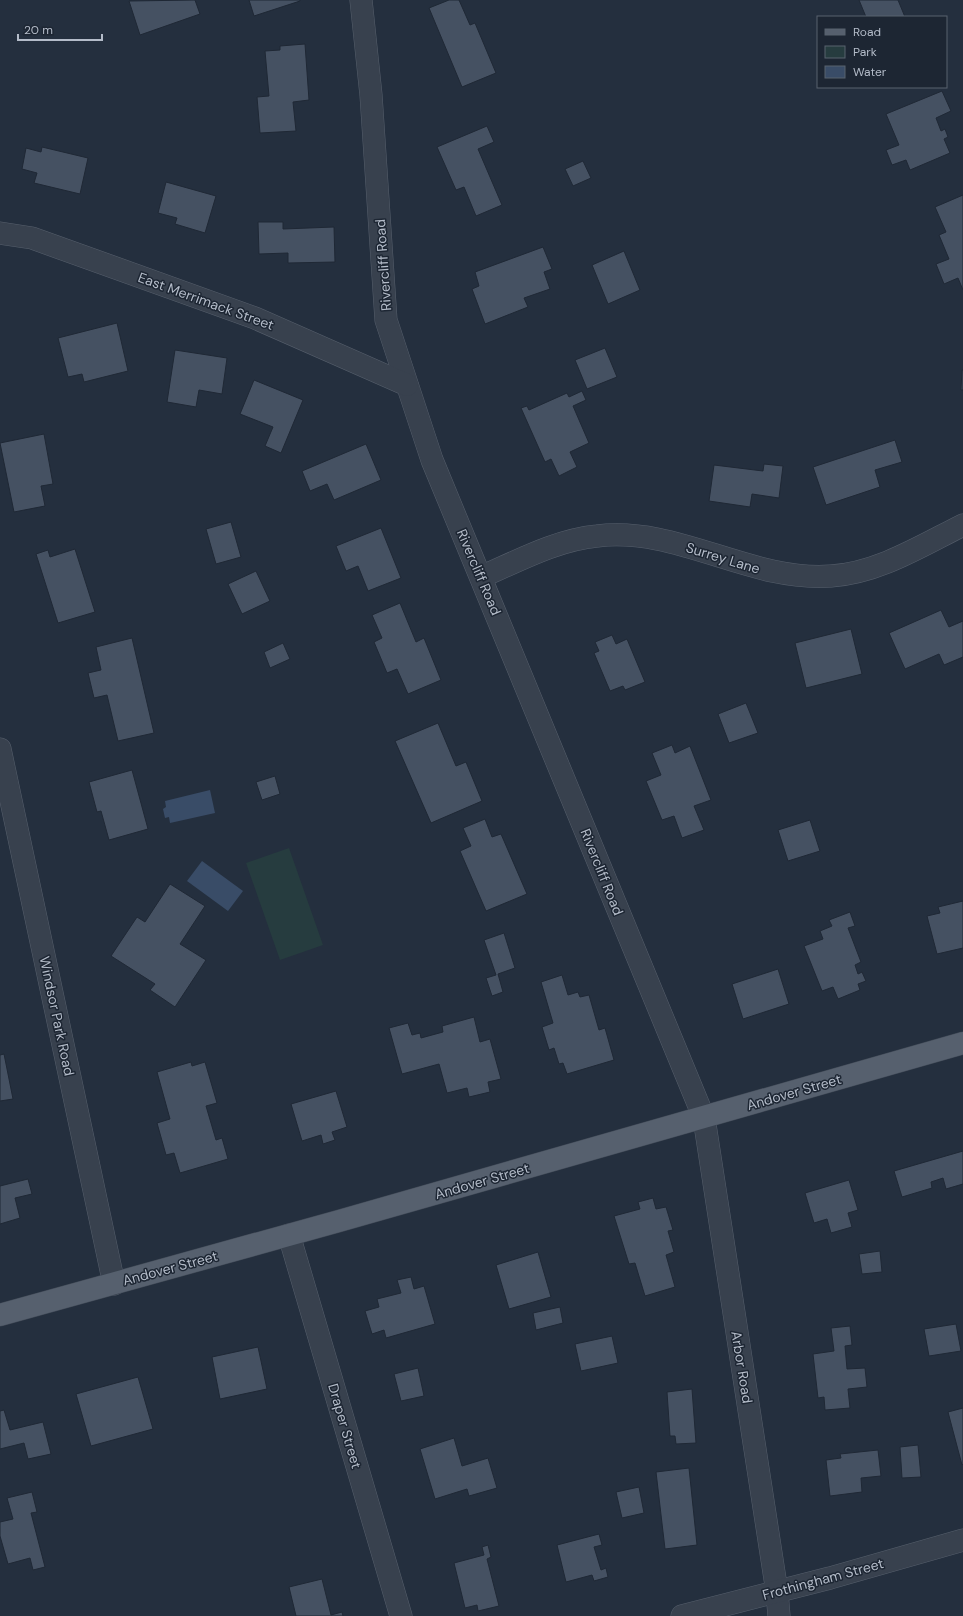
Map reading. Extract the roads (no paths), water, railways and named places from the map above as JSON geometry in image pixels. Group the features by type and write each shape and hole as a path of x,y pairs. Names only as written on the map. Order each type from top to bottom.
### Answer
{"main road":[{"name":"Andover Street","path":"0,1315 704,1118 963,1043"}],"street":[{"name":"Rivercliff Road","path":"361,0 371,95 386,320 432,460 704,1118"},
{"name":"East Merrimack Street","path":"0,233 32,238 255,318 408,385"},
{"name":"Surrey Lane","path":"481,577 552,546 575,539 598,535 624,535 676,544 768,572 790,576 832,576 872,568 963,526"},
{"name":"Windsor Park Road","path":"0,749 114,1284"},
{"name":"Arbor Road","path":"704,1118 777,1592 779,1616"},
{"name":"Draper Street","path":"289,1235 401,1616"},
{"name":"Frothingham Street","path":"682,1616 777,1592 963,1540"}],"water":[{"path":"210,790 215,813 170,823 169,817 165,818 163,809 166,807 165,801"},
{"path":"202,861 243,891 228,911 187,881"}]}
